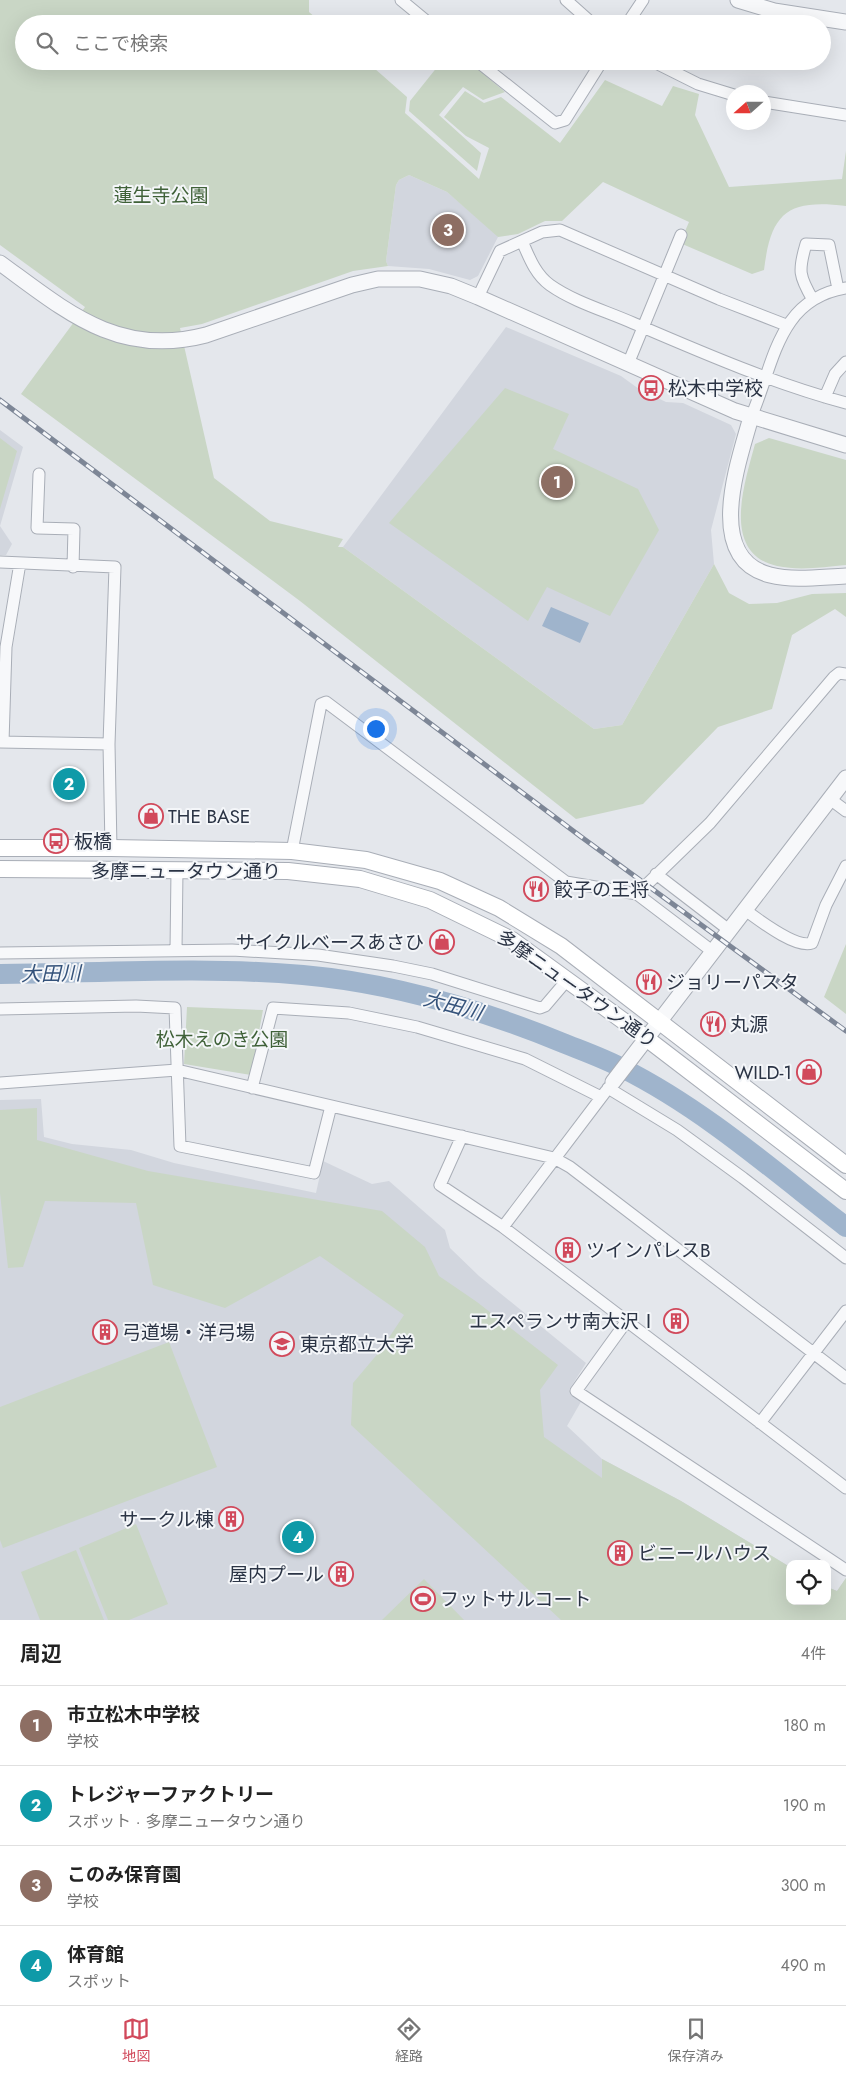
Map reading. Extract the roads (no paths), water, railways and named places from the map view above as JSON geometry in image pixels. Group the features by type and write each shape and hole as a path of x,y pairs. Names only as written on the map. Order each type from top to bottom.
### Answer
{"main road":[{"name":"多摩ニュータウン通り","path":"0,848 292,851 366,860 415,873 470,893 499,908 561,946 846,1164"},
{"name":"多摩ニュータウン通り","path":"0,869 288,871 342,876 387,886 430,900 472,918 512,940 568,979 846,1191"}],"street":[{"path":"401,0 419,15"},
{"path":"566,0 583,15"},
{"path":"633,15 643,0"},
{"path":"738,0 774,11 800,15"},
{"path":"831,20 846,22"},
{"path":"488,70 554,123 565,120 596,70"},
{"path":"670,70 698,84 726,93"},
{"path":"771,103 846,115"},
{"path":"478,297 500,251 552,230 568,232 664,275 786,325"},
{"path":"628,364 681,235"},
{"path":"522,241 532,264 549,284 562,292 717,360 846,403"},
{"path":"813,300 800,273 800,264 806,244 829,245 842,289 813,300 786,325 751,417 730,506 730,529 738,550 746,561 768,575 790,578 846,576"},
{"path":"0,263 51,300 98,329 134,338 178,340 206,335 352,285 378,279 420,279 451,286 478,297 751,417 846,445"},
{"path":"825,397 835,374 846,362"},
{"path":"39,474 37,528 74,530 73,566"},
{"path":"0,562 115,567 109,744 111,848"},
{"path":"20,563 6,647 2,742 109,744"},
{"path":"637,894 710,823 834,678 839,674 846,674"},
{"path":"292,851 321,704 326,702 566,882 637,894 712,951"},
{"path":"502,1227 846,778"},
{"path":"830,799 846,811"},
{"path":"745,910 777,932 803,944 812,943 826,905 846,866"},
{"path":"176,950 177,870"},
{"path":"656,874 729,930"},
{"path":"0,953 176,950 287,952 358,960 450,979 540,1008 545,1006 568,979"},
{"path":"0,1009 58,1010 136,1006 175,1008 180,1146 314,1173 331,1106"},
{"path":"252,1088 272,1008 349,1014 417,1027 525,1059 607,1089 677,1130 743,1178 846,1258"},
{"path":"0,1082 177,1070 554,1158 570,1167 846,1378"},
{"path":"462,1136 440,1185 502,1227 846,1488"},
{"path":"760,1423 846,1311"},
{"path":"626,1322 576,1391 846,1570"}],"water":[{"path":"551,607 589,623 580,643 542,626"}],"waterway":[{"name":"大田川","path":"0,974 190,970 265,972 370,984 435,999 532,1031 615,1064 652,1084 682,1102 738,1142 846,1227"}],"railway":[{"path":"0,400 580,836 846,1031"}],"place":[{"name":"このみ保育園","path":"448,230"},
{"name":"松木中学校","path":"651,388"},
{"name":"市立松木中学校","path":"557,482"},
{"name":"トレジャーファクトリー","path":"69,784"},
{"name":"THE BASE","path":"151,816"},
{"name":"板橋","path":"56,841"},
{"name":"餃子の王将","path":"536,889"},
{"name":"サイクルベースあさひ","path":"442,942"},
{"name":"ジョリーパスタ","path":"649,982"},
{"name":"丸源","path":"713,1024"},
{"name":"WILD-1","path":"809,1072"},
{"name":"ツインパレスB","path":"568,1250"},
{"name":"エスペランサ南大沢Ⅰ","path":"676,1321"},
{"name":"弓道場・洋弓場","path":"105,1332"},
{"name":"東京都立大学","path":"282,1344"},
{"name":"サークル棟","path":"231,1519"},
{"name":"体育館","path":"298,1537"},
{"name":"ビニールハウス","path":"620,1553"},
{"name":"屋内プール","path":"341,1574"},
{"name":"フットサルコート","path":"423,1599"}],"park label":[{"name":"蓮生寺公園","path":"161,195"},
{"name":"松木えのき公園","path":"222,1039"}]}
